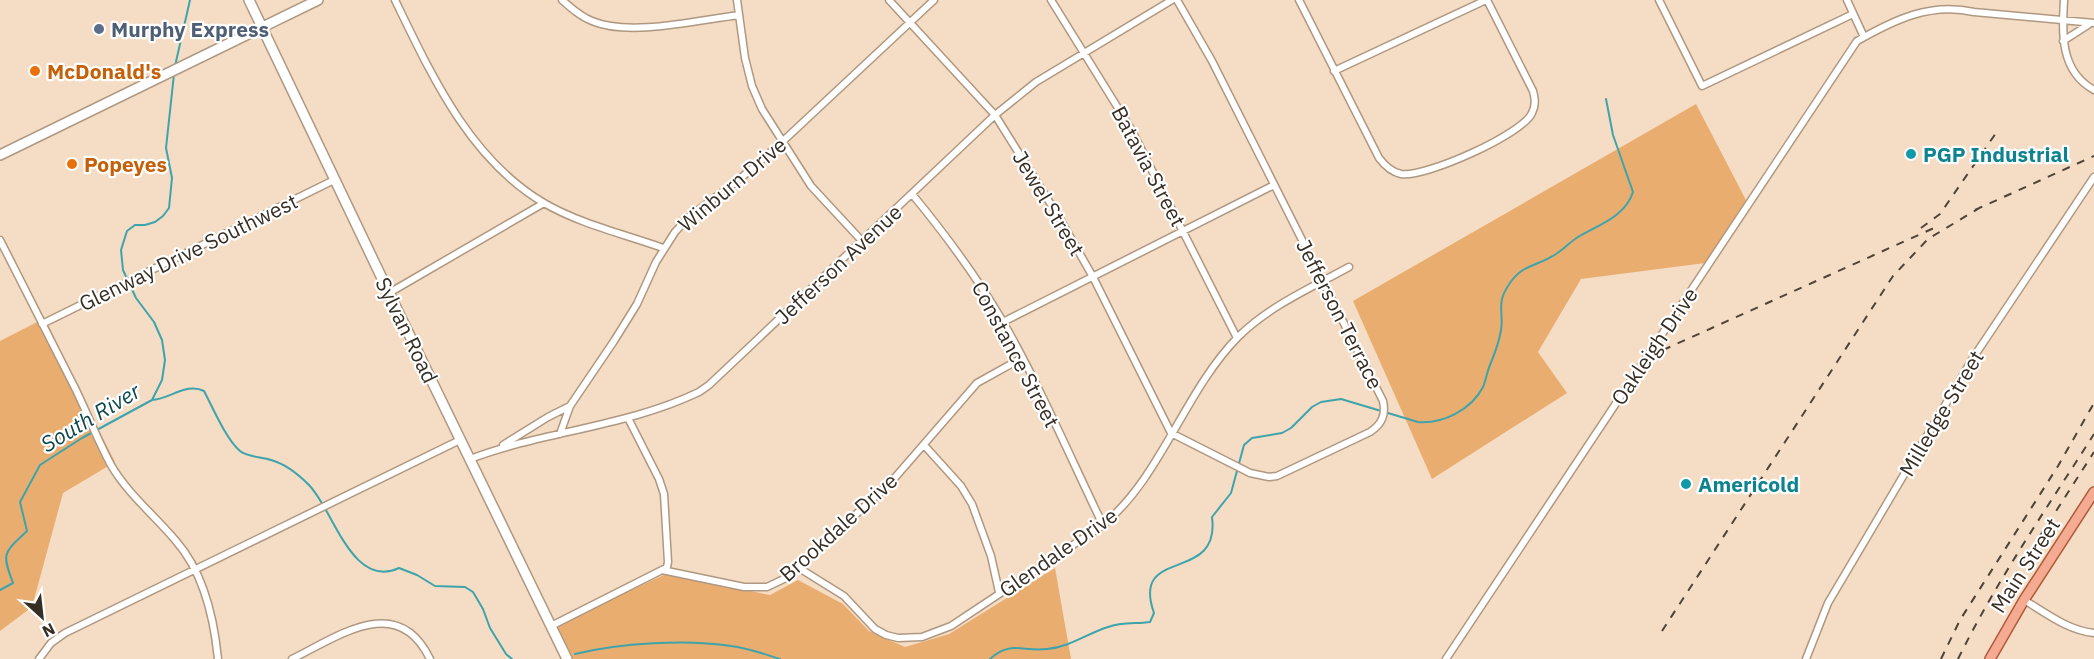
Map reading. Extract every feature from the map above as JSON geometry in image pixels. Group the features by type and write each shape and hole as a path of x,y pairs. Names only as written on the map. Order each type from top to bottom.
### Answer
{"main road":[{"name":"Sylvan Road","path":"249,0 388,293 567,659"},
{"path":"0,155 318,0"},
{"name":"Main Street","path":"1990,659 2024,600 2094,492"}],"street":[{"path":"395,0 432,75 458,118 502,170 524,190 544,203 573,216 663,248"},
{"path":"562,0 591,21 612,27 657,26 739,15"},
{"path":"736,0 745,58 752,86 762,109 811,186 862,241"},
{"name":"Jewel Street","path":"889,0 995,116 1060,219 1093,277 1171,433"},
{"name":"Winburn Drive","path":"560,434 570,406 633,311 663,248 675,232 689,217 741,178 783,142 934,0"},
{"name":"Batavia Street","path":"1051,0 1131,129 1237,338"},
{"name":"Jefferson Avenue","path":"470,459 498,449 628,418 687,398 709,385 995,116 1036,82 1172,0"},
{"name":"Jefferson Terrace","path":"1171,433 1250,473 1269,477 1286,473 1377,428 1384,415 1383,401 1212,61 1177,0"},
{"path":"1299,0 1334,71 1379,158 1390,170 1401,174 1412,174 1472,153 1525,122 1532,115 1535,105 1533,91 1486,0 1334,71"},
{"path":"1659,0 1702,86 1853,14"},
{"path":"1847,0 1864,37"},
{"path":"1958,0 1958,8"},
{"path":"2064,0 2063,40 2066,54 2074,73 2084,84 2094,90"},
{"name":"Oakleigh Drive","path":"1446,659 1857,41 1892,21 1920,12 1958,8 1974,12 2063,22 2092,23"},
{"path":"2063,40 2092,23"},
{"name":"Milledge Street","path":"1806,659 1828,603 1972,358 2094,177"},
{"name":"Glenway Drive Southwest","path":"42,324 334,180"},
{"path":"1003,322 1274,185"},
{"name":"Constance Street","path":"912,194 960,256 1003,322 1103,525"},
{"path":"388,293 544,203"},
{"path":"0,240 111,465 120,479 179,543 195,570 208,599 216,630 218,659"},
{"name":"Glendale Drive","path":"799,568 844,596 875,629 886,635 898,638 922,637 951,626 1103,525 1133,496 1207,377 1237,338 1270,310 1349,267"},
{"name":"Brookdale Drive","path":"662,570 755,588 778,583 799,568 892,481 977,383 987,375 1022,358"},
{"path":"498,449 548,417 570,406"},
{"path":"551,626 667,567 664,494 659,479 628,418"},
{"path":"39,659 51,643 65,633 460,440"},
{"path":"924,445 961,486 972,504 992,556 999,592"},
{"path":"2024,600 2065,625 2094,633"},
{"path":"292,659 357,627 373,622 406,630 418,639 430,659"}],"shaded area":[{"path":"1696,104 1747,202 1713,262 1581,279 1538,352 1567,393 1432,479 1353,301"},
{"path":"45,318 115,462 63,493 32,607 0,631 0,341"},
{"path":"1055,568 1071,659 570,659 554,626 666,574 770,595 798,580 843,604 869,631 905,647 949,634"}],"waterway":[{"name":"South River","path":"175,66 190,0"},
{"name":"South River","path":"0,590 13,583 7,565 7,554 13,544 27,531 20,502 40,465 82,438 152,400 162,380 165,360 162,340 154,322 136,298 123,270 121,250 127,231 135,225 155,222 169,208 172,178 166,148 174,74"},
{"path":"990,659 997,653 1010,648 1038,650 1055,648 1113,625 1150,622 1154,613 1150,592 1154,579 1164,571 1203,551 1211,538 1212,517 1231,493 1244,445 1252,438 1282,433 1291,428 1312,407 1321,402 1341,399 1418,422 1437,421 1464,409 1483,387 1501,330 1502,298 1513,279 1524,269 1549,258 1578,237 1617,214 1629,201 1633,192 1613,135 1606,99"},
{"path":"152,400 191,388 204,391 225,431 240,451 282,464 309,485 356,558 368,568 383,572 399,568 435,586 465,587 473,592 490,628 506,654 512,659"},
{"path":"575,654 632,645 694,643 737,647 780,659"}],"railway":[{"path":"1921,228 1940,214 1996,133"},
{"path":"1975,210 2094,156"},
{"path":"1662,631 1893,276 1928,239 1981,207"},
{"path":"1663,350 1934,228"},
{"path":"1941,659 1960,620 2058,466 2094,403"},
{"path":"1958,659 2006,573 2094,434"},
{"path":"2013,578 2094,452"}],"place":[{"name":"Murphy Express","path":"99,29"},
{"name":"McDonald's","path":"35,71"},
{"name":"PGP Industrial","path":"1911,154"},
{"name":"Popeyes","path":"72,164"},
{"name":"Americold","path":"1686,484"}]}
